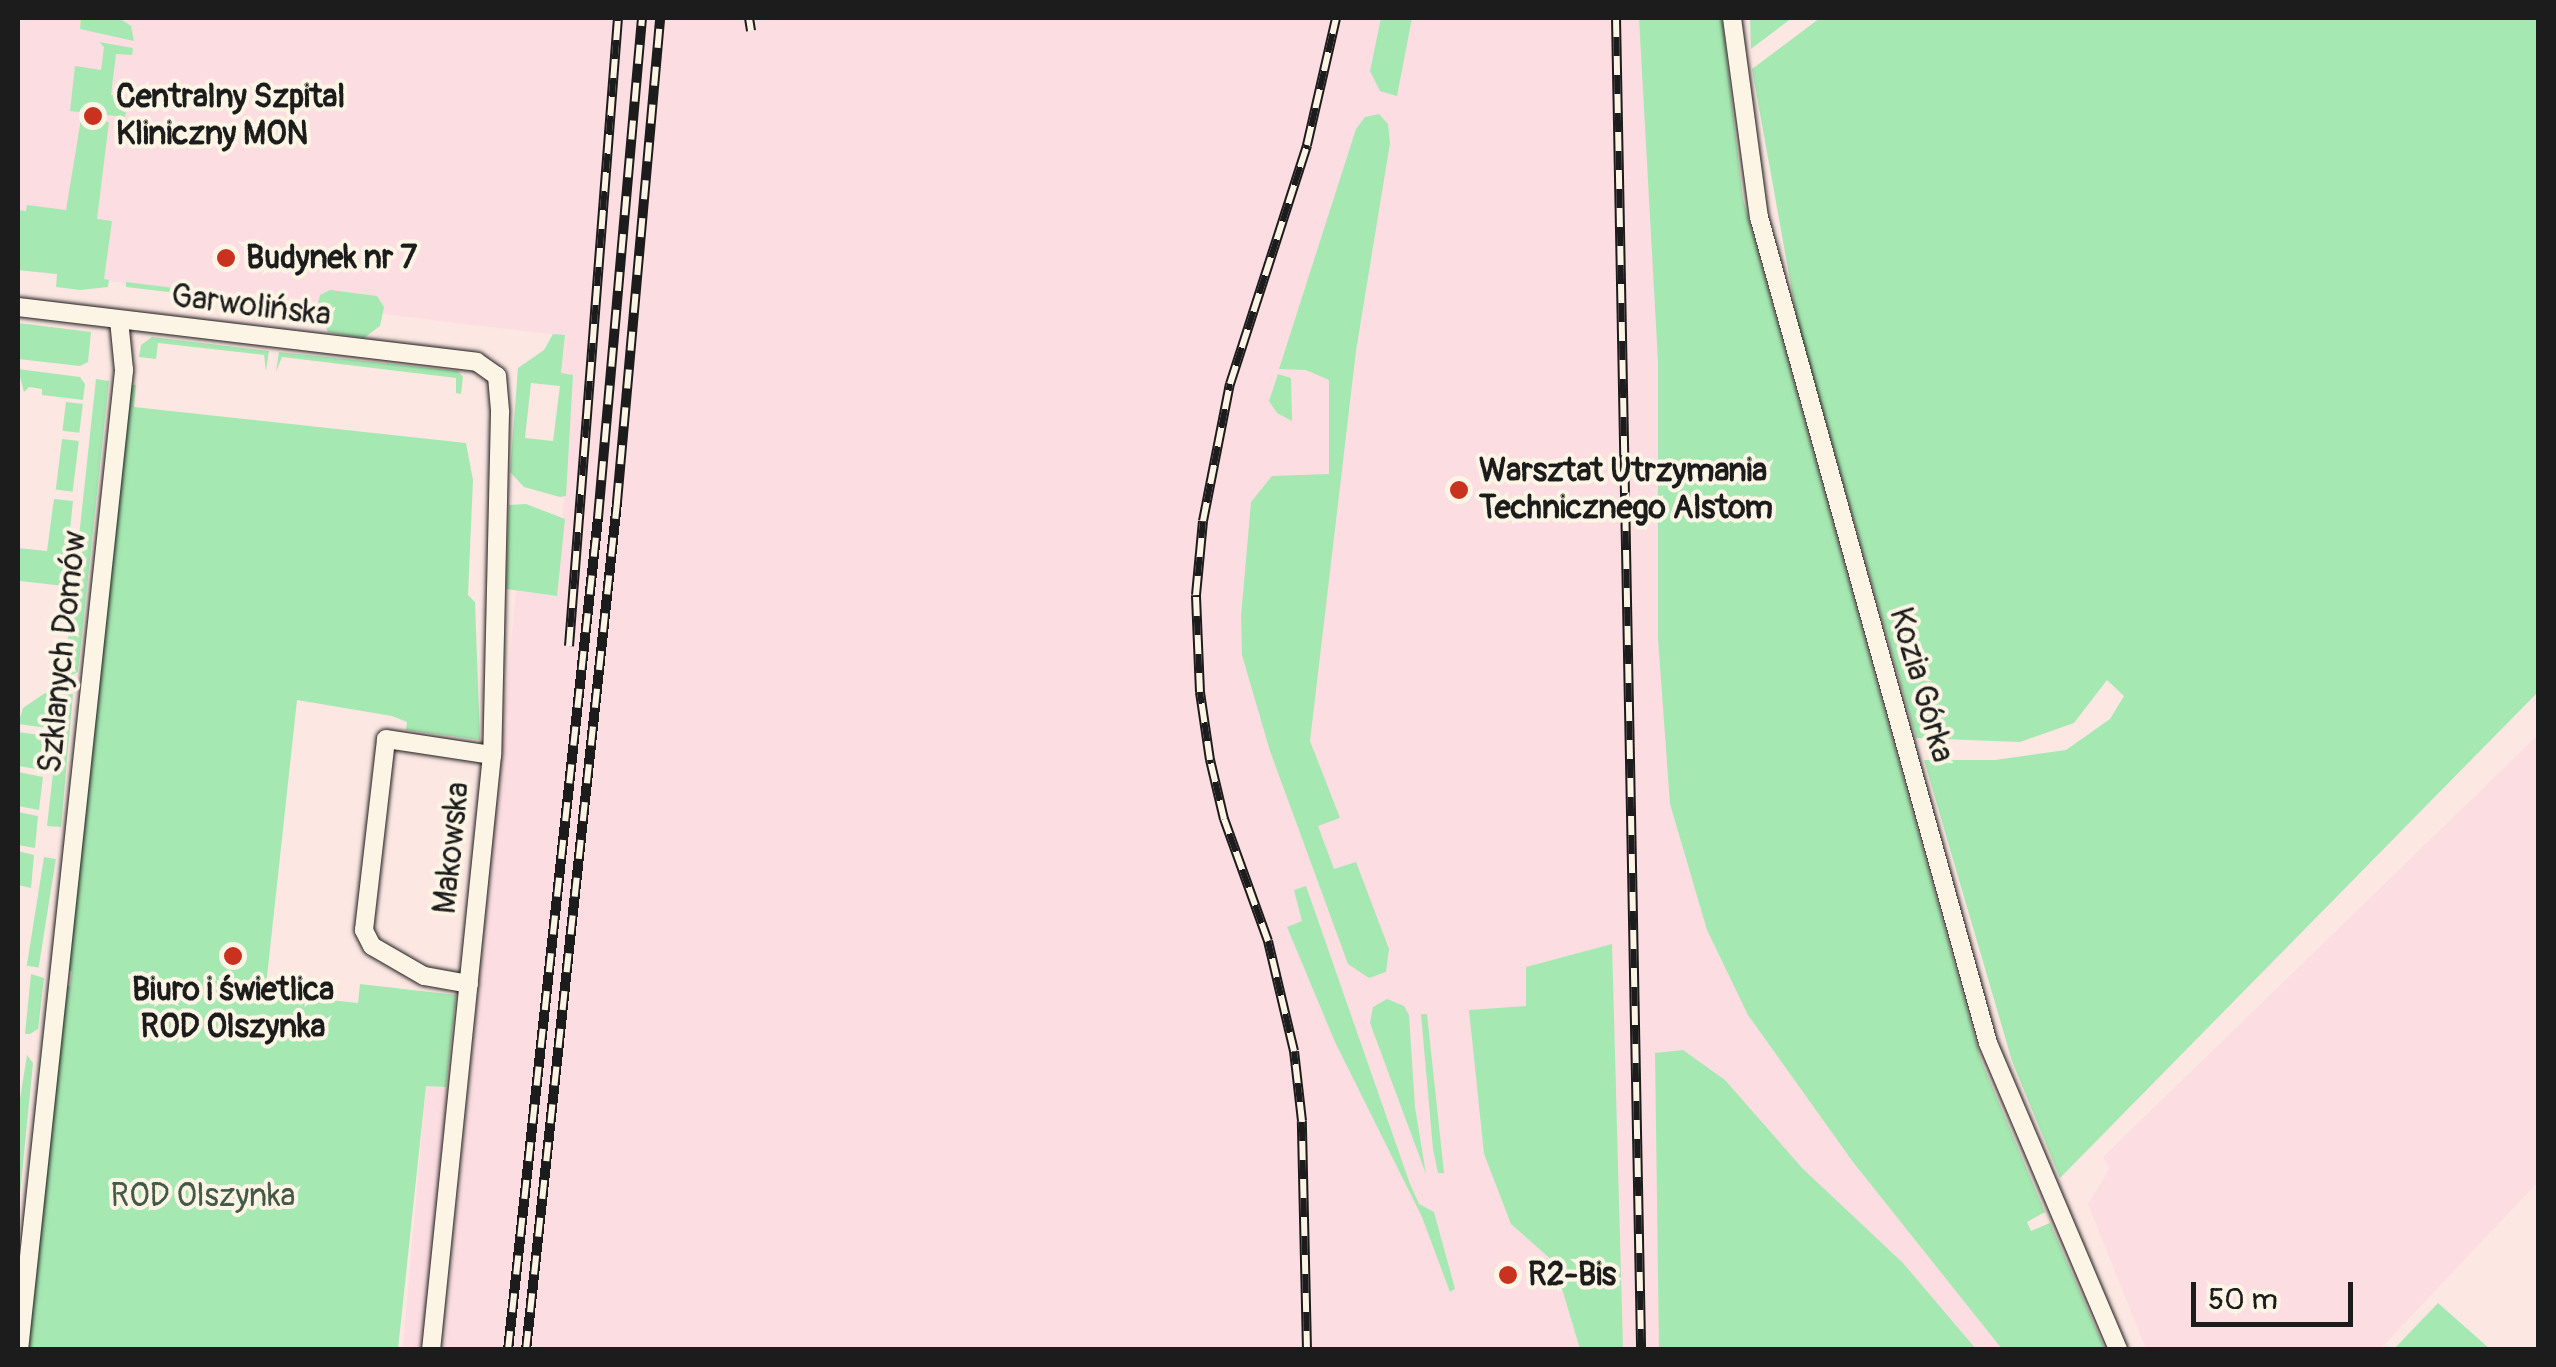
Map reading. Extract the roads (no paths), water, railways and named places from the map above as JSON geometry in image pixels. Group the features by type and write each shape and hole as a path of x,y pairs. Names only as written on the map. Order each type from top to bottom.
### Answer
{"street":[{"name":"Kozia Górka","path":"1732,18 1758,217 1988,1043 2118,1350"},
{"name":"Garwolińska","path":"18,307 477,362"},
{"name":"Szklanych Domów","path":"19,1350 124,370 119,320"},
{"name":"Makowska","path":"431,1350 492,755 499,386 492,370 477,362"},
{"path":"468,984 424,976 372,946 364,930 386,739 492,755"}],"railway":[{"path":"569,646 618,18"},
{"path":"508,1350 598,518 642,18"},
{"path":"526,1350 617,502 660,18"},
{"path":"749,18 751,31"},
{"path":"1307,1350 1302,1121 1294,1051 1268,941 1224,819 1210,760 1200,692 1196,595 1203,521 1230,384 1307,145 1336,18"},
{"path":"1616,18 1641,1350"}],"place":[{"name":"Centralny Szpital Kliniczny MON","path":"93,116"},
{"name":"Budynek nr 7","path":"226,258"},
{"name":"Warsztat Utrzymania Technicznego Alstom","path":"1459,490"},
{"name":"Biuro i świetlica ROD Olszynka","path":"233,956"},
{"name":"R2-Bis","path":"1508,1275"}],"park label":[{"name":"ROD Olszynka","path":"203,1196"}]}
